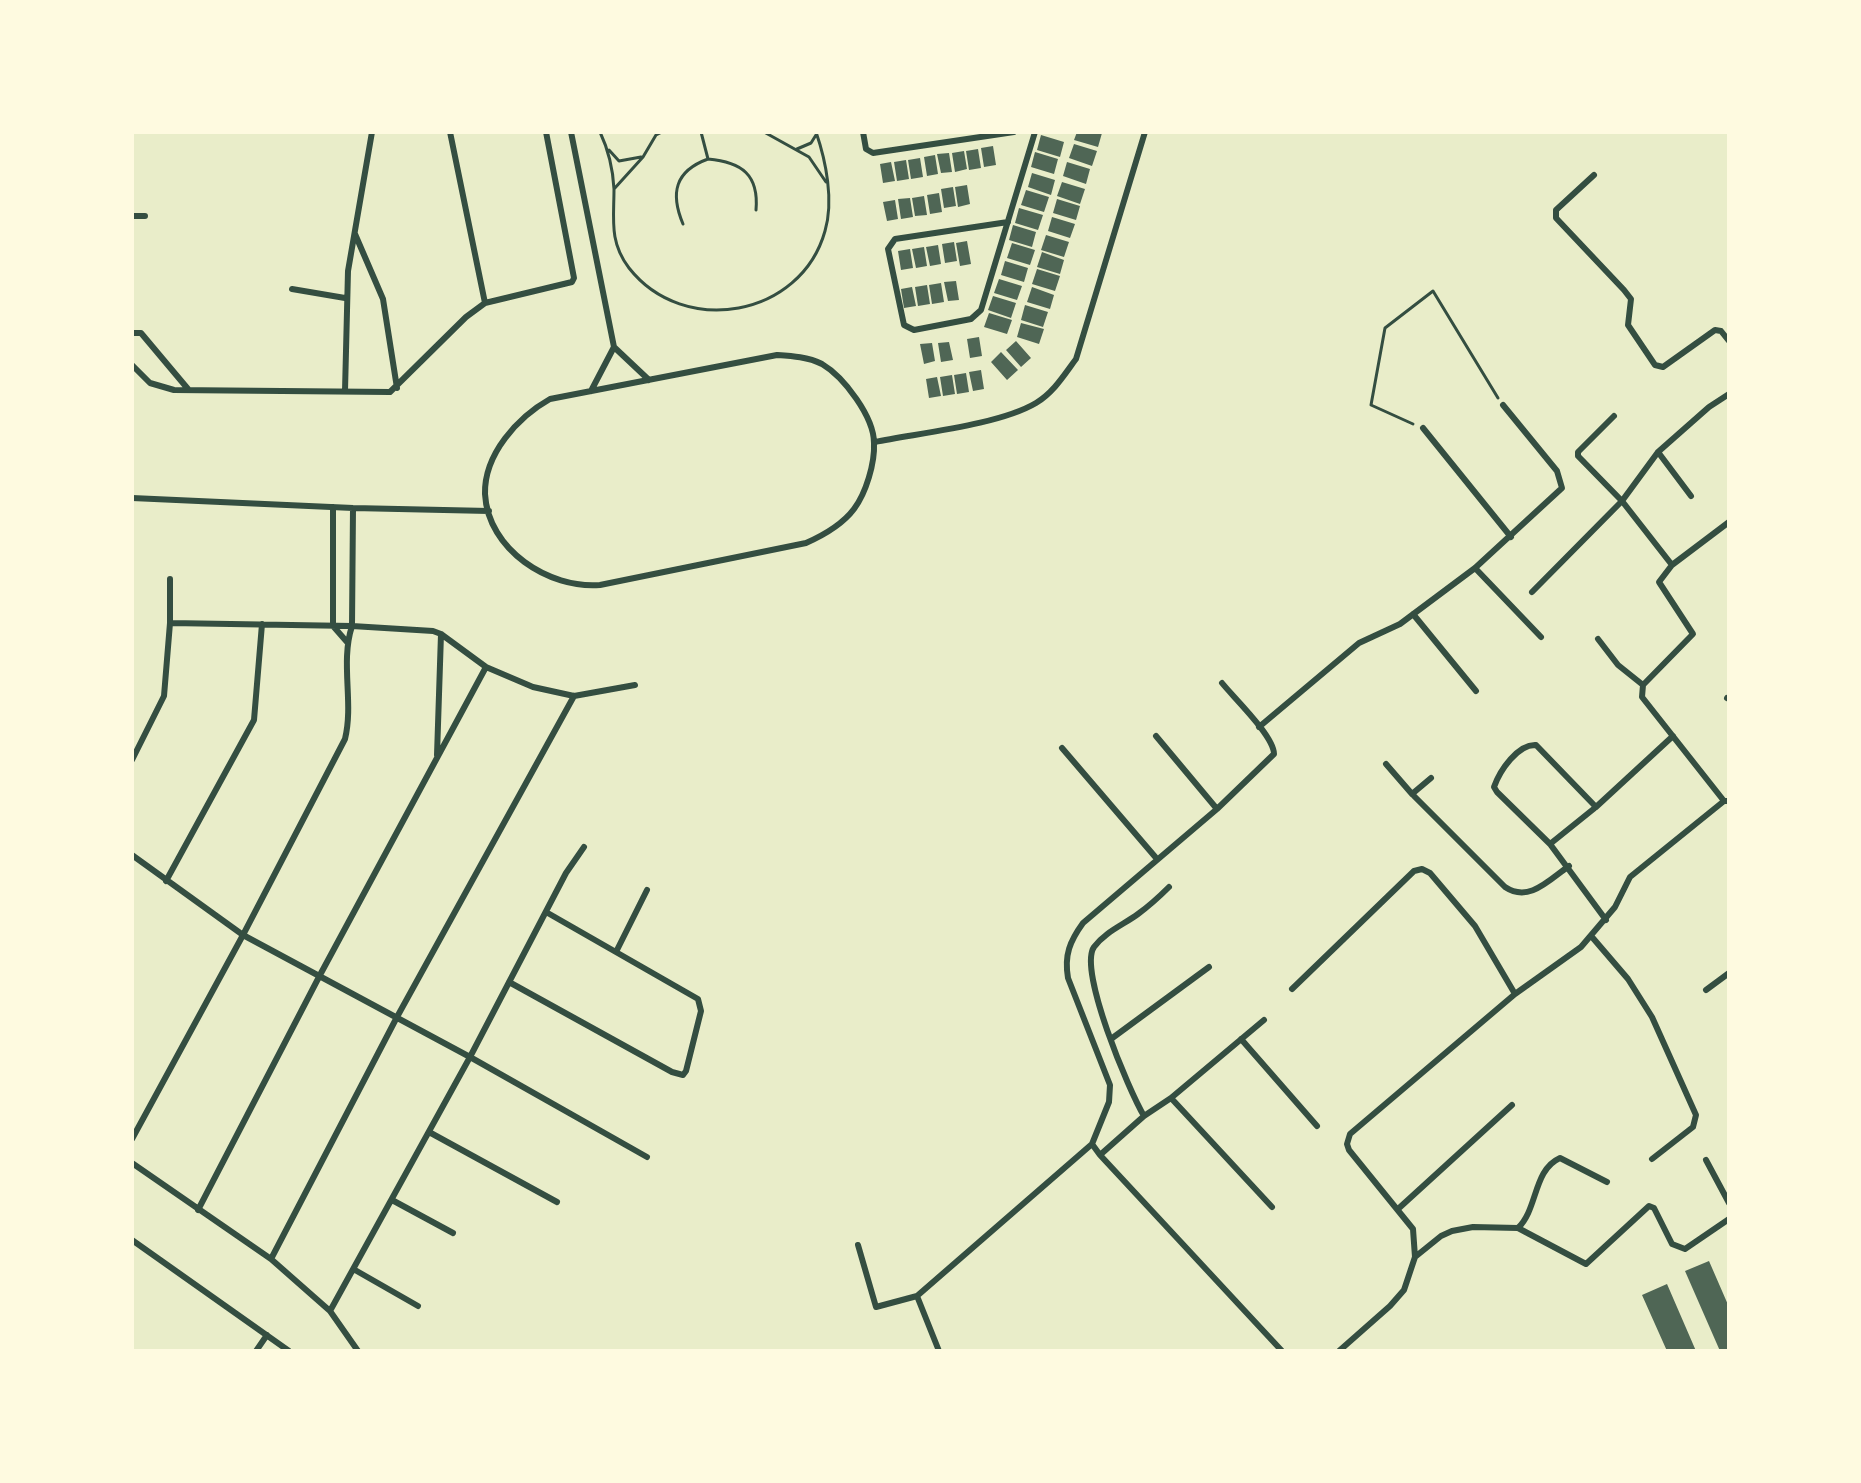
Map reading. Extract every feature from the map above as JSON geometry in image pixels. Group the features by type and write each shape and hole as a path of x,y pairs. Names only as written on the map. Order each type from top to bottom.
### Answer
{"street":[{"path":"345,391 345,298 372,132"},
{"path":"450,132 485,303"},
{"path":"132,365 150,383 162,388 385,393 397,388 451,332 485,303 510,295 567,285 574,278 546,132"},
{"path":"571,132 614,347 649,380"},
{"path":"863,132 866,149 873,153 1014,132"},
{"path":"1008,222 895,239 890,243 888,249 904,325 914,330 971,319 979,314 1008,222 1035,132"},
{"path":"875,442 1014,414 1037,402 1058,384 1076,359 1145,132"},
{"path":"1594,176 1556,210 1556,218 1631,300 1628,325 1630,332 1655,365 1663,367 1715,330 1721,332 1729,341"},
{"path":"132,216 146,216"},
{"path":"355,234 383,299 397,388"},
{"path":"292,288 345,298"},
{"path":"132,333 141,333 152,343 188,389"},
{"path":"591,391 614,347"},
{"path":"777,355 800,357 822,364 840,379 865,413 875,442 867,484 855,507 843,522 822,536 806,543 600,585 581,587 539,573 522,560 496,530 489,511 485,493 500,446 513,426 531,410 550,399 649,380 777,355"},
{"path":"1532,592 1622,501 1658,452 1709,407 1729,394"},
{"path":"1259,727 1359,643 1400,624 1475,568 1562,488 1561,479 1503,405"},
{"path":"1614,416 1578,452 1578,456 1622,501 1672,565"},
{"path":"1423,428 1511,537"},
{"path":"1658,452 1692,496"},
{"path":"132,498 353,508 489,511"},
{"path":"333,507 333,626 346,642"},
{"path":"132,1139 243,935 345,740 348,725 346,642 352,626 353,508"},
{"path":"1339,1351 1390,1306 1404,1290 1415,1257 1413,1229 1349,1150 1347,1138 1360,1124 1515,994 1592,937 1615,907 1629,877 1727,801 1642,698 1643,685 1693,634 1659,582 1672,565 1729,522"},
{"path":"1475,568 1541,637"},
{"path":"132,760 164,696 170,623 170,579"},
{"path":"1413,614 1476,691"},
{"path":"170,623 352,626 441,634 486,667 533,687 574,696 635,686"},
{"path":"166,881 254,720 262,624"},
{"path":"437,758 441,634"},
{"path":"1598,639 1618,665 1643,685"},
{"path":"198,1210 320,975 486,667"},
{"path":"858,1245 876,1307 916,1296 1092,1144 1109,1102 1110,1085 1068,978 1065,962 1071,940 1083,923 1216,809 1274,754 1274,748 1259,727 1222,683"},
{"path":"271,1260 397,1017 574,696"},
{"path":"1156,736 1216,809"},
{"path":"1550,844 1596,807 1673,736"},
{"path":"1596,807 1542,749 1528,745 1520,749 1494,787 1550,844 1606,920"},
{"path":"1062,748 1157,859"},
{"path":"1386,764 1412,794 1505,887 1516,894 1528,893 1569,867"},
{"path":"1412,794 1431,778"},
{"path":"330,1311 355,1270 546,912 584,847"},
{"path":"132,855 243,935 470,1057 647,1157"},
{"path":"1292,988 1414,871 1422,869 1430,873 1475,926 1515,994"},
{"path":"1144,1116 1111,1039 1092,981 1089,959 1092,950 1101,939 1138,914 1169,887"},
{"path":"617,950 647,890"},
{"path":"509,982 672,1072 683,1074 701,1011 698,999 617,950 546,912"},
{"path":"1592,937 1628,979 1652,1017 1696,1115 1693,1127 1652,1159"},
{"path":"1111,1039 1209,967"},
{"path":"1706,990 1729,973"},
{"path":"1100,1155 1144,1116 1171,1098 1264,1020"},
{"path":"1241,1039 1317,1126"},
{"path":"1171,1098 1272,1207"},
{"path":"1398,1209 1512,1105"},
{"path":"429,1132 557,1202"},
{"path":"1092,1144 1282,1351"},
{"path":"1518,1228 1529,1214 1544,1172 1551,1162 1560,1158 1569,1160 1607,1182"},
{"path":"1706,1160 1729,1203"},
{"path":"132,1163 271,1260 330,1311 358,1351"},
{"path":"392,1200 453,1233"},
{"path":"1415,1257 1441,1236 1452,1231 1473,1227 1518,1228 1586,1264 1649,1206 1654,1208 1672,1244 1684,1249 1729,1219"},
{"path":"132,1240 289,1351"},
{"path":"355,1270 418,1306"},
{"path":"916,1296 939,1351"},
{"path":"256,1351 267,1335"}],"path":[{"path":"600,132 613,157 620,161 643,157"},
{"path":"614,189 643,157 656,135 662,132"},
{"path":"701,132 708,159"},
{"path":"764,132 809,157 827,184"},
{"path":"607,147 614,189 612,223 620,252 628,267 641,281 668,299 695,309 734,310 771,299 782,292 807,269 826,229 827,184 816,133"},
{"path":"797,149 811,143 816,133"},
{"path":"682,224 675,207 676,187 688,170 708,159 734,164 750,177 756,188 756,210"},
{"path":"1423,428 1371,405 1384,328 1433,291 1503,405"}],"building":[{"path":"1077,132 1102,133 1098,147 1074,140"},
{"path":"1041,135 1064,142 1060,157 1037,150"},
{"path":"1074,144 1097,151 1092,166 1069,158"},
{"path":"993,146 996,165 984,167 981,148"},
{"path":"978,149 981,168 969,170 966,151"},
{"path":"964,151 967,169 955,172 952,153"},
{"path":"1035,152 1058,159 1054,174 1031,167"},
{"path":"949,153 952,172 941,173 937,154"},
{"path":"935,155 938,174 927,176 924,157"},
{"path":"920,158 923,177 911,179 908,160"},
{"path":"906,160 909,179 897,181 894,162"},
{"path":"891,162 895,181 883,183 880,164"},
{"path":"1067,162 1090,169 1086,184 1063,176"},
{"path":"1032,173 1055,180 1051,195 1028,187"},
{"path":"1062,182 1085,189 1080,204 1057,196"},
{"path":"967,185 970,204 958,207 955,187"},
{"path":"953,187 956,206 944,208 941,189"},
{"path":"1026,190 1049,197 1044,212 1021,205"},
{"path":"939,193 942,212 930,214 927,195"},
{"path":"924,196 927,215 915,216 912,198"},
{"path":"910,198 913,217 901,219 898,199"},
{"path":"1057,199 1080,206 1076,220 1053,213"},
{"path":"895,200 898,219 887,221 883,202"},
{"path":"1019,208 1043,215 1038,230 1015,223"},
{"path":"1052,217 1075,224 1070,238 1048,231"},
{"path":"1013,225 1036,232 1032,247 1009,240"},
{"path":"1046,235 1069,242 1064,257 1041,250"},
{"path":"967,241 971,264 960,266 956,243"},
{"path":"954,242 957,261 945,263 942,244"},
{"path":"1012,243 1035,250 1030,265 1007,258"},
{"path":"938,245 941,264 930,266 926,247"},
{"path":"924,247 927,266 916,268 912,249"},
{"path":"910,249 913,268 901,270 898,251"},
{"path":"1042,252 1064,260 1060,274 1037,267"},
{"path":"1005,261 1028,268 1024,282 1001,275"},
{"path":"1037,269 1060,276 1055,291 1032,284"},
{"path":"999,279 1022,286 1017,300 994,293"},
{"path":"956,281 959,300 948,301 944,282"},
{"path":"941,283 944,302 932,304 929,285"},
{"path":"927,285 930,304 918,306 915,287"},
{"path":"912,287 916,306 904,308 901,289"},
{"path":"1032,287 1054,295 1050,309 1027,302"},
{"path":"993,296 1016,303 1011,318 988,310"},
{"path":"1025,305 1048,312 1043,327 1021,320"},
{"path":"989,313 1012,320 1007,334 984,327"},
{"path":"1021,323 1044,329 1039,344 1017,337"},
{"path":"979,337 982,356 970,358 967,339"},
{"path":"1016,341 1031,358 1021,367 1006,350"},
{"path":"949,342 953,360 941,362 938,343"},
{"path":"932,343 935,361 924,364 920,344"},
{"path":"1001,352 1018,370 1007,380 991,362"},
{"path":"981,370 984,389 973,391 969,372"},
{"path":"966,373 969,392 957,394 954,375"},
{"path":"952,375 955,394 943,396 940,377"},
{"path":"937,377 941,396 929,398 926,379"},
{"path":"1709,1261 1729,1307 1729,1351 1720,1351 1685,1271"},
{"path":"1667,1284 1696,1351 1667,1351 1642,1295"}]}
